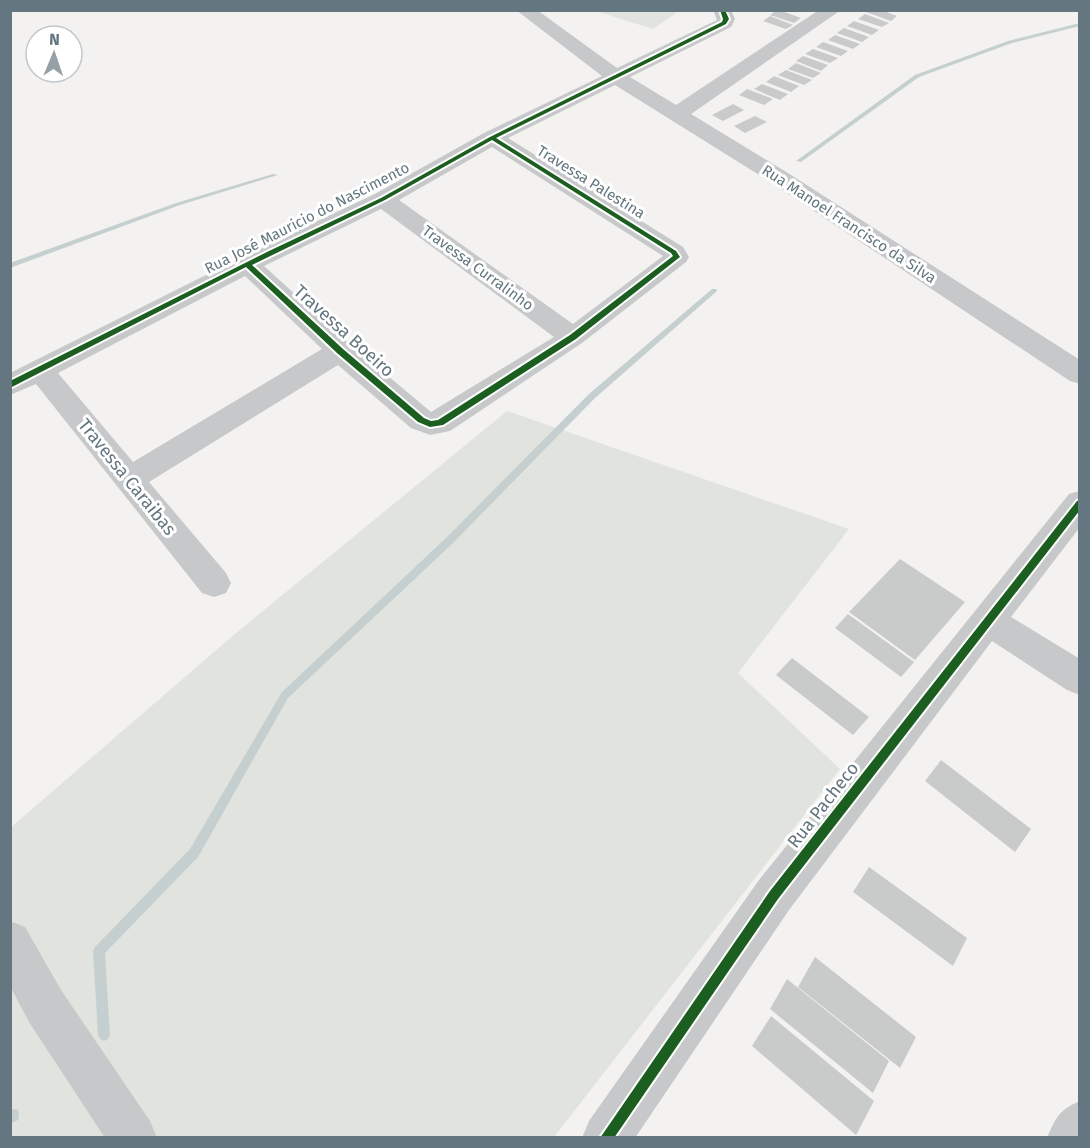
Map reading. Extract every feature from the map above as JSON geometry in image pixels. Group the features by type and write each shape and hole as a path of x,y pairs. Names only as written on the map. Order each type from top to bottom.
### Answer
{"street":[{"name":"Rua Manoel Francisco da Silva","path":"525,10 616,77 780,178 1080,374"},
{"name":"Rua José Mauricio do Nascimento","path":"10,385 247,264 383,199 492,138 724,23 726,19 722,10"},
{"path":"676,115 832,10"},
{"name":"Travessa Palestina","path":"492,138 677,256 676,260 573,337"},
{"name":"Travessa Curralinho","path":"383,199 573,337"},
{"name":"Travessa Boeiro","path":"247,264 340,351 421,420 430,424 440,423 573,337"},
{"path":"129,479 340,351"},
{"name":"Travessa Caraibas","path":"40,370 214,583"},
{"name":"Rua Pacheco","path":"606,1137 774,895 1080,503"},
{"path":"988,620 1080,679"},
{"path":"10,942 45,1006 133,1137"},
{"path":"1071,1137 1080,1125"}],"shaded area":[{"path":"679,10 653,29 596,11"},
{"path":"507,411 849,529 738,673 840,769 554,1137 11,1137 10,828 236,633"}],"building":[{"path":"777,10 801,18 794,23 770,15"},
{"path":"881,10 897,16 891,21 866,12"},
{"path":"865,14 889,23 882,27 858,19"},
{"path":"770,16 793,25 786,29 763,21"},
{"path":"854,21 879,30 872,35 847,26"},
{"path":"844,28 869,37 862,42 837,33"},
{"path":"835,35 860,44 853,49 828,40"},
{"path":"823,42 848,51 841,56 816,47"},
{"path":"813,49 838,58 830,63 805,54"},
{"path":"803,56 828,65 821,71 796,61"},
{"path":"796,63 821,73 813,78 788,69"},
{"path":"786,70 812,80 804,85 778,75"},
{"path":"774,76 799,86 791,92 766,82"},
{"path":"762,84 788,94 780,100 754,89"},
{"path":"747,89 773,99 764,105 739,95"},
{"path":"733,104 744,110 723,121 712,115"},
{"path":"755,116 767,122 745,133 734,126"},
{"path":"900,559 965,602 915,660 849,612"},
{"path":"848,614 914,662 901,677 835,628"},
{"path":"792,658 869,717 853,735 776,675"},
{"path":"941,760 1031,829 1015,852 925,781"},
{"path":"869,867 967,938 953,966 853,892"},
{"path":"815,957 916,1037 900,1068 798,987"},
{"path":"787,979 889,1061 873,1093 770,1009"},
{"path":"771,1016 874,1101 856,1135 752,1046"}],"waterway":[{"path":"799,161 917,76 1010,42 1080,24"},
{"path":"10,266 178,204 275,175"},
{"path":"104,1035 99,951 194,853 285,695 449,541 592,396 714,291"},
{"path":"10,1118 13,1115"}],"cycle path":[{"path":"10,385 271,252 383,199 492,138 724,23 726,19 722,10"},
{"path":"247,264 340,351 421,420 430,424 440,423 573,337 677,257 674,252 492,138"},
{"path":"606,1138 774,895 1080,503"}]}
